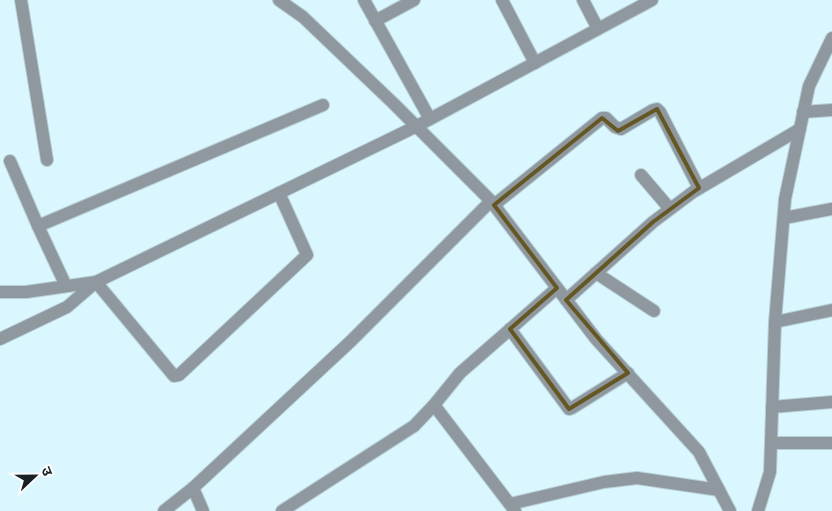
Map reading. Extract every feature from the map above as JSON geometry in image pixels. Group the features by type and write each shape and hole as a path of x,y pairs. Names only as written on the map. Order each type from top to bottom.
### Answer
{"street":[{"path":"21,0 47,160"},
{"path":"280,0 303,17 417,126 492,203 596,339 699,452 730,511"},
{"path":"364,0 430,119"},
{"path":"375,21 414,0"},
{"path":"502,0 535,63"},
{"path":"583,0 598,29"},
{"path":"0,339 67,307 96,282 417,126 652,0"},
{"path":"758,511 770,472 775,322 785,199 809,86 832,38"},
{"path":"38,226 323,105"},
{"path":"164,511 194,488 351,341 492,203 602,118 606,118 615,127 621,129 653,110 660,112 698,188"},
{"path":"803,112 832,110"},
{"path":"566,300 652,222 698,188 800,129"},
{"path":"10,161 66,286"},
{"path":"641,175 670,209"},
{"path":"96,282 174,376 179,375 305,258 307,252 279,193"},
{"path":"784,218 832,210"},
{"path":"596,273 654,311"},
{"path":"0,292 20,292 96,282"},
{"path":"0,284 20,292"},
{"path":"282,511 414,426 460,373 557,288"},
{"path":"775,322 832,310"},
{"path":"510,330 569,408 572,408 628,373"},
{"path":"772,407 832,402"},
{"path":"434,405 513,508 604,482 637,478 719,490"},
{"path":"771,443 832,443"},
{"path":"194,488 203,511"}],"highlighted area":[{"path":"657,109 699,188 653,222 566,300 628,373 569,409 510,329 557,288 494,205 602,118 618,131"}]}
